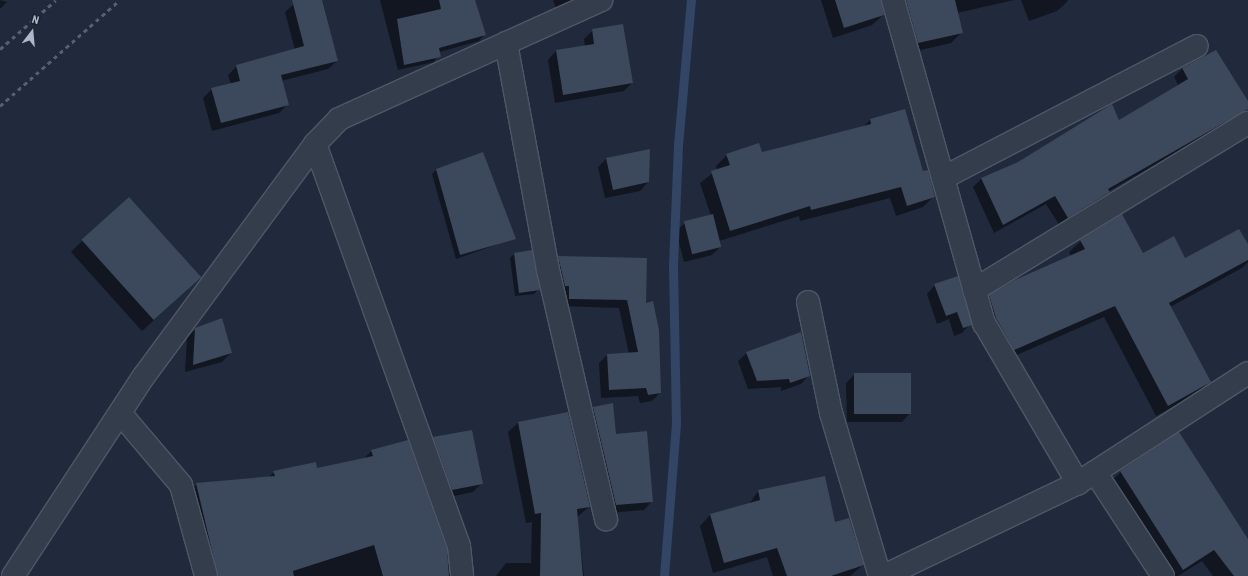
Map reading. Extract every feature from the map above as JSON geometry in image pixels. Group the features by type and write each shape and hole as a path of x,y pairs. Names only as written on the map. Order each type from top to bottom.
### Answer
{"street":[{"path":"12,576 120,413 315,144 339,119 601,0"},
{"path":"893,0 984,323 1086,478 1163,576"},
{"path":"506,43 548,270 606,518"},
{"path":"943,178 1197,46"},
{"path":"974,290 1248,123"},
{"path":"315,144 459,546 462,576"},
{"path":"808,302 831,413 880,576"},
{"path":"884,576 1086,478 1248,373"},
{"path":"120,413 181,485 206,576"}],"building":[{"path":"292,0 322,0 338,61 281,75 289,105 221,123 211,88 240,81 236,65 304,46"},
{"path":"439,0 475,0 486,35 439,48 441,57 404,65 397,19 441,9"},
{"path":"835,0 881,0 884,15 844,28"},
{"path":"906,0 955,0 963,33 918,43"},
{"path":"623,24 633,83 563,95 556,50 594,44 592,29"},
{"path":"1216,50 1248,101 1248,109 1108,189 1110,192 1068,218 1055,196 1003,225 981,178 1018,162 1112,104 1119,120 1188,79 1182,68"},
{"path":"905,109 923,171 928,170 935,197 907,206 901,187 811,210 810,206 730,231 711,171 730,165 726,154 759,143 762,152 786,146 871,124 870,119"},
{"path":"650,149 649,182 613,190 606,158"},
{"path":"483,152 516,239 460,255 436,169"},
{"path":"129,197 201,277 154,320 81,240"},
{"path":"713,214 721,247 692,254 684,221"},
{"path":"1122,214 1143,253 1174,236 1185,258 1239,229 1248,244 1248,260 1169,303 1211,382 1168,406 1115,306 1014,350 996,318 989,295 1015,280 1085,249 1080,240"},
{"path":"532,250 540,290 519,293 514,253"},
{"path":"558,256 647,258 646,303 653,301 659,330 661,393 648,395 646,388 609,390 607,354 638,352 627,300 569,299 569,286 565,286"},
{"path":"958,276 972,325 963,328 957,312 946,316 934,284"},
{"path":"222,318 232,353 193,365 195,328"},
{"path":"801,332 810,376 790,383 789,379 757,381 746,352"},
{"path":"854,373 911,373 911,414 854,414"},
{"path":"613,403 616,434 647,431 653,502 616,505 593,407"},
{"path":"568,412 590,507 577,509 583,576 540,576 541,513 535,514 518,422"},
{"path":"472,430 483,484 452,490 433,437"},
{"path":"1179,432 1248,539 1248,576 1234,576 1214,550 1183,570 1120,471"},
{"path":"408,440 447,549 449,576 383,576 374,545 293,571 294,576 218,576 196,483 275,476 273,471 316,462 317,468 373,456 371,450"},
{"path":"825,476 835,522 849,518 864,565 831,576 787,576 777,548 724,563 710,514 760,500 758,490"}],"waterway":[{"path":"664,576 676,423 673,265 678,145 691,0"}],"railway":[{"path":"0,49 56,0"},
{"path":"0,106 120,0"}]}
